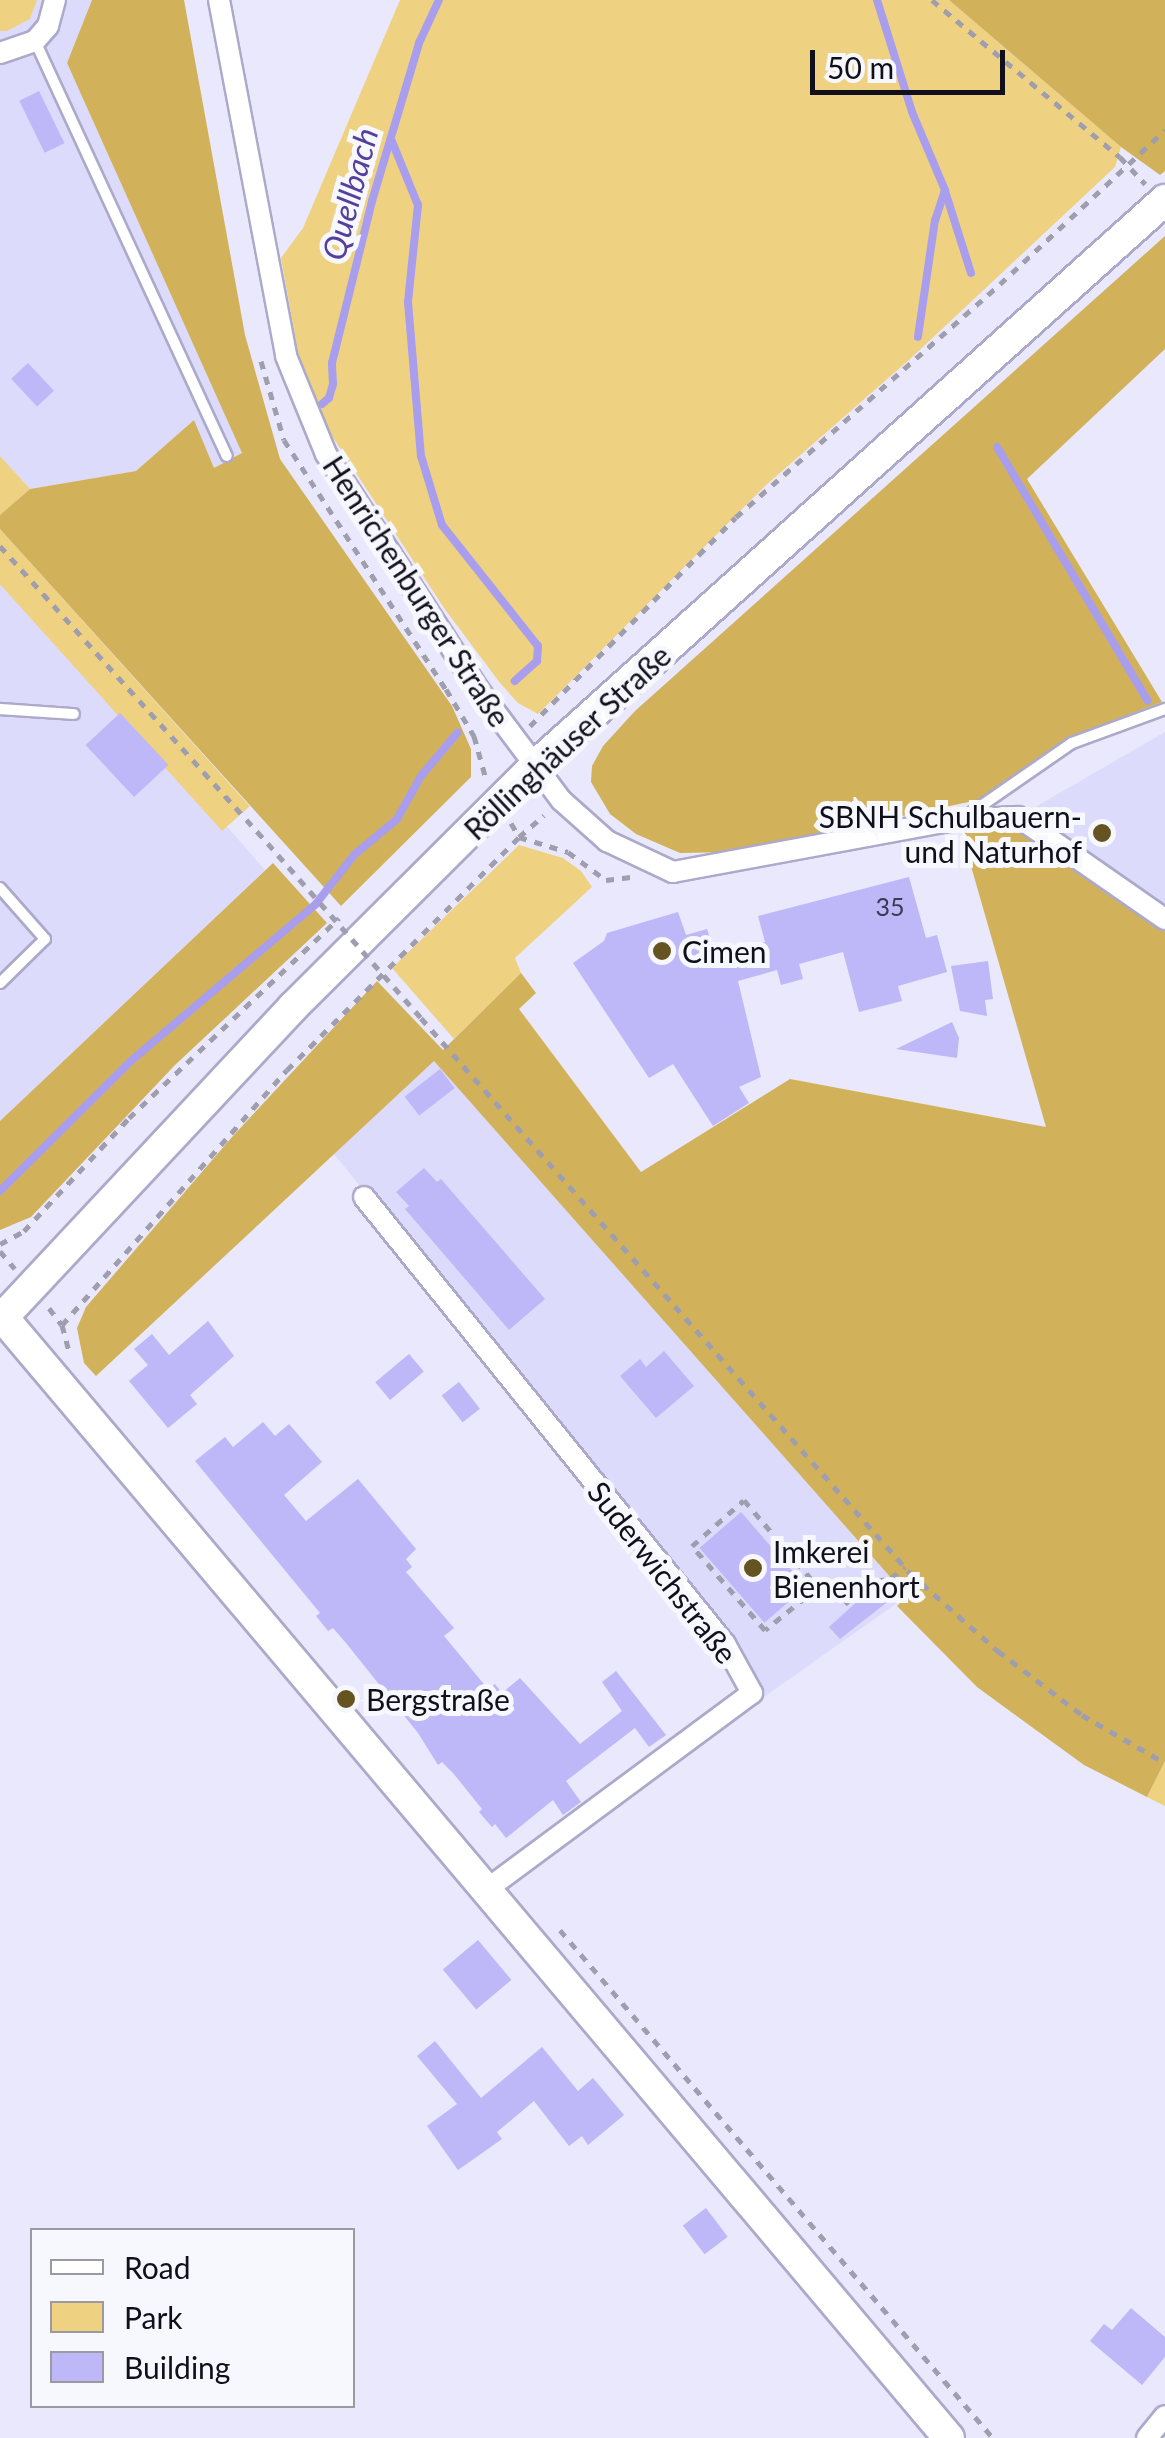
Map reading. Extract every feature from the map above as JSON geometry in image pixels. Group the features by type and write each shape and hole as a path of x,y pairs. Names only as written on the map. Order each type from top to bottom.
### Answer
{"main road":[{"name":"Röllinghäuser Straße","path":"1,1315 293,1007 535,766 1164,202"},
{"path":"1,1315 949,2438"}],"street":[{"path":"0,53 35,41 48,26 55,0"},
{"name":"Henrichenburger Straße","path":"219,0 286,356 326,454 478,689 561,800 607,841 673,872"},
{"path":"673,872 958,821 1018,817 1165,920"},
{"name":"Suderwichstraße","path":"364,1197 725,1644 752,1693 488,1888"},
{"path":"1147,2438 1165,2416"}],"lane":[{"path":"35,41 227,456"},
{"path":"0,709 74,714"},
{"path":"958,821 1072,743 1165,709"},
{"path":"0,888 45,940 0,983"}],"path":[{"path":"932,0 1127,165 1164,202"},
{"path":"541,715 736,516 1165,130"},
{"path":"0,546 278,855 905,1567 998,1651 1082,1715 1165,1763"},
{"path":"470,788 484,775"},
{"path":"62,1325 286,1070 519,837 561,800"},
{"path":"519,837 568,852 606,880 673,872"},
{"path":"0,1244 24,1231 129,1118 352,906"},
{"path":"818,1587 744,1500 692,1546 765,1630 827,1580 845,1604 874,1578 892,1578 905,1567"},
{"path":"556,1926 993,2438"}],"shaded area":[{"path":"0,0 92,0 67,63 243,454 214,469 194,420 136,471 30,489 0,518"},
{"path":"92,0 184,0 245,335 280,459 452,706 471,749 471,777 341,906 0,529 0,515 30,489 136,471 194,420 214,468 242,453 67,63"},
{"path":"949,0 1165,0 1165,171 1160,175 1121,147"},
{"path":"1165,236 1165,349 1027,479 1162,702 1072,736 978,800 733,852 680,853 636,834 610,814 591,782 592,766 603,746 635,711"},
{"path":"0,566 265,870 0,1121"},
{"name":"SBNH Schulbauern- und Naturhof","path":"1165,732 1165,919 1018,817"},
{"path":"1018,817 1165,919 1165,1761 1147,1797 1084,1765 977,1687 897,1606 907,1596 434,1061 96,1376 84,1363 77,1328 86,1307 232,1137 377,981 443,1050 521,973 536,993 519,1009 641,1172 790,1079 1046,1127 958,821"},
{"path":"273,863 327,923 175,1065 31,1217 0,1230 0,1121"},
{"path":"434,1061 907,1596 764,1697 723,1630 334,1154"}],"green space":[{"path":"0,0 37,0 30,19 0,31"},
{"path":"400,0 949,0 1121,147 1115,167 910,359 765,486 538,714 518,703 500,683 444,608 332,436 301,369 281,258 303,228"},
{"path":"0,456 30,489 0,515"},
{"path":"0,529 250,806 222,831 0,584"},
{"path":"519,845 563,858 581,871 592,887 515,958 521,973 454,1039 392,968"},
{"path":"1165,1761 1165,1806 1147,1797"}],"building":[{"path":"39,91 64,143 45,153 19,101"},
{"path":"28,363 54,391 37,406 11,379"},
{"path":"120,713 168,765 134,797 86,745"},
{"path":"909,877 926,938 937,935 947,972 898,986 902,1001 859,1012 843,952 799,964 803,979 781,985 777,970 738,981 761,1077 739,1087 749,1103 713,1126 673,1064 649,1078 573,963 604,941 607,933 678,912 686,935 707,929 715,955 765,942 758,916"},
{"path":"988,961 993,999 985,1000 987,1016 960,1011 951,966"},
{"path":"952,1022 959,1038 957,1058 896,1049"},
{"path":"440,1069 455,1088 419,1116 405,1097"},
{"path":"424,1168 437,1182 441,1179 545,1299 509,1330 405,1209 409,1206 396,1192"},
{"path":"208,1321 234,1356 190,1395 197,1404 168,1428 129,1381 148,1365 134,1349 152,1334 169,1355"},
{"path":"664,1351 694,1386 656,1418 620,1376 640,1359 646,1367"},
{"path":"409,1354 424,1372 390,1400 375,1382"},
{"path":"459,1382 480,1409 463,1422 442,1396"},
{"path":"263,1422 275,1436 289,1424 322,1462 284,1495 306,1521 358,1479 416,1549 406,1559 412,1567 406,1572 454,1628 444,1636 488,1689 495,1684 502,1693 520,1678 580,1744 622,1711 602,1682 616,1671 666,1735 649,1747 635,1728 566,1781 581,1802 563,1815 553,1800 506,1838 479,1812 482,1809 453,1773 442,1762 438,1765 418,1733 333,1628 328,1631 316,1616 320,1613 195,1461 225,1437 233,1447"},
{"name":"Imkerei Bienenhort","path":"741,1512 806,1587 764,1623 699,1548"},
{"path":"873,1587 886,1603 840,1639 829,1627"},
{"path":"478,1940 511,1980 476,2009 443,1970"},
{"path":"435,2041 481,2098 542,2047 578,2091 593,2078 624,2115 588,2145 582,2136 569,2146 534,2101 497,2132 502,2139 458,2170 427,2126 457,2104 417,2056"},
{"path":"706,2208 728,2237 705,2254 683,2225"},
{"path":"1131,2308 1165,2337 1165,2357 1142,2385 1090,2341 1104,2324 1112,2330"}],"waterway":[{"name":"Quellbach","path":"322,404 329,398 333,384 332,363 372,201 419,43 439,0"},
{"path":"877,0 912,112 945,190 935,220 918,337"},
{"path":"391,139 418,205 408,302 421,456 442,525 538,646 537,661 515,681"},
{"path":"945,191 971,273"},
{"path":"997,447 1148,701"},
{"path":"0,1191 132,1060 315,905 354,855 397,819 421,776 458,732"}],"place":[{"name":"SBNH Schulbauern- und Naturhof","path":"1102,833"},
{"name":"Cimen","path":"662,951"},
{"name":"Imkerei Bienenhort","path":"753,1568"},
{"name":"Bergstraße","path":"346,1699"}]}
